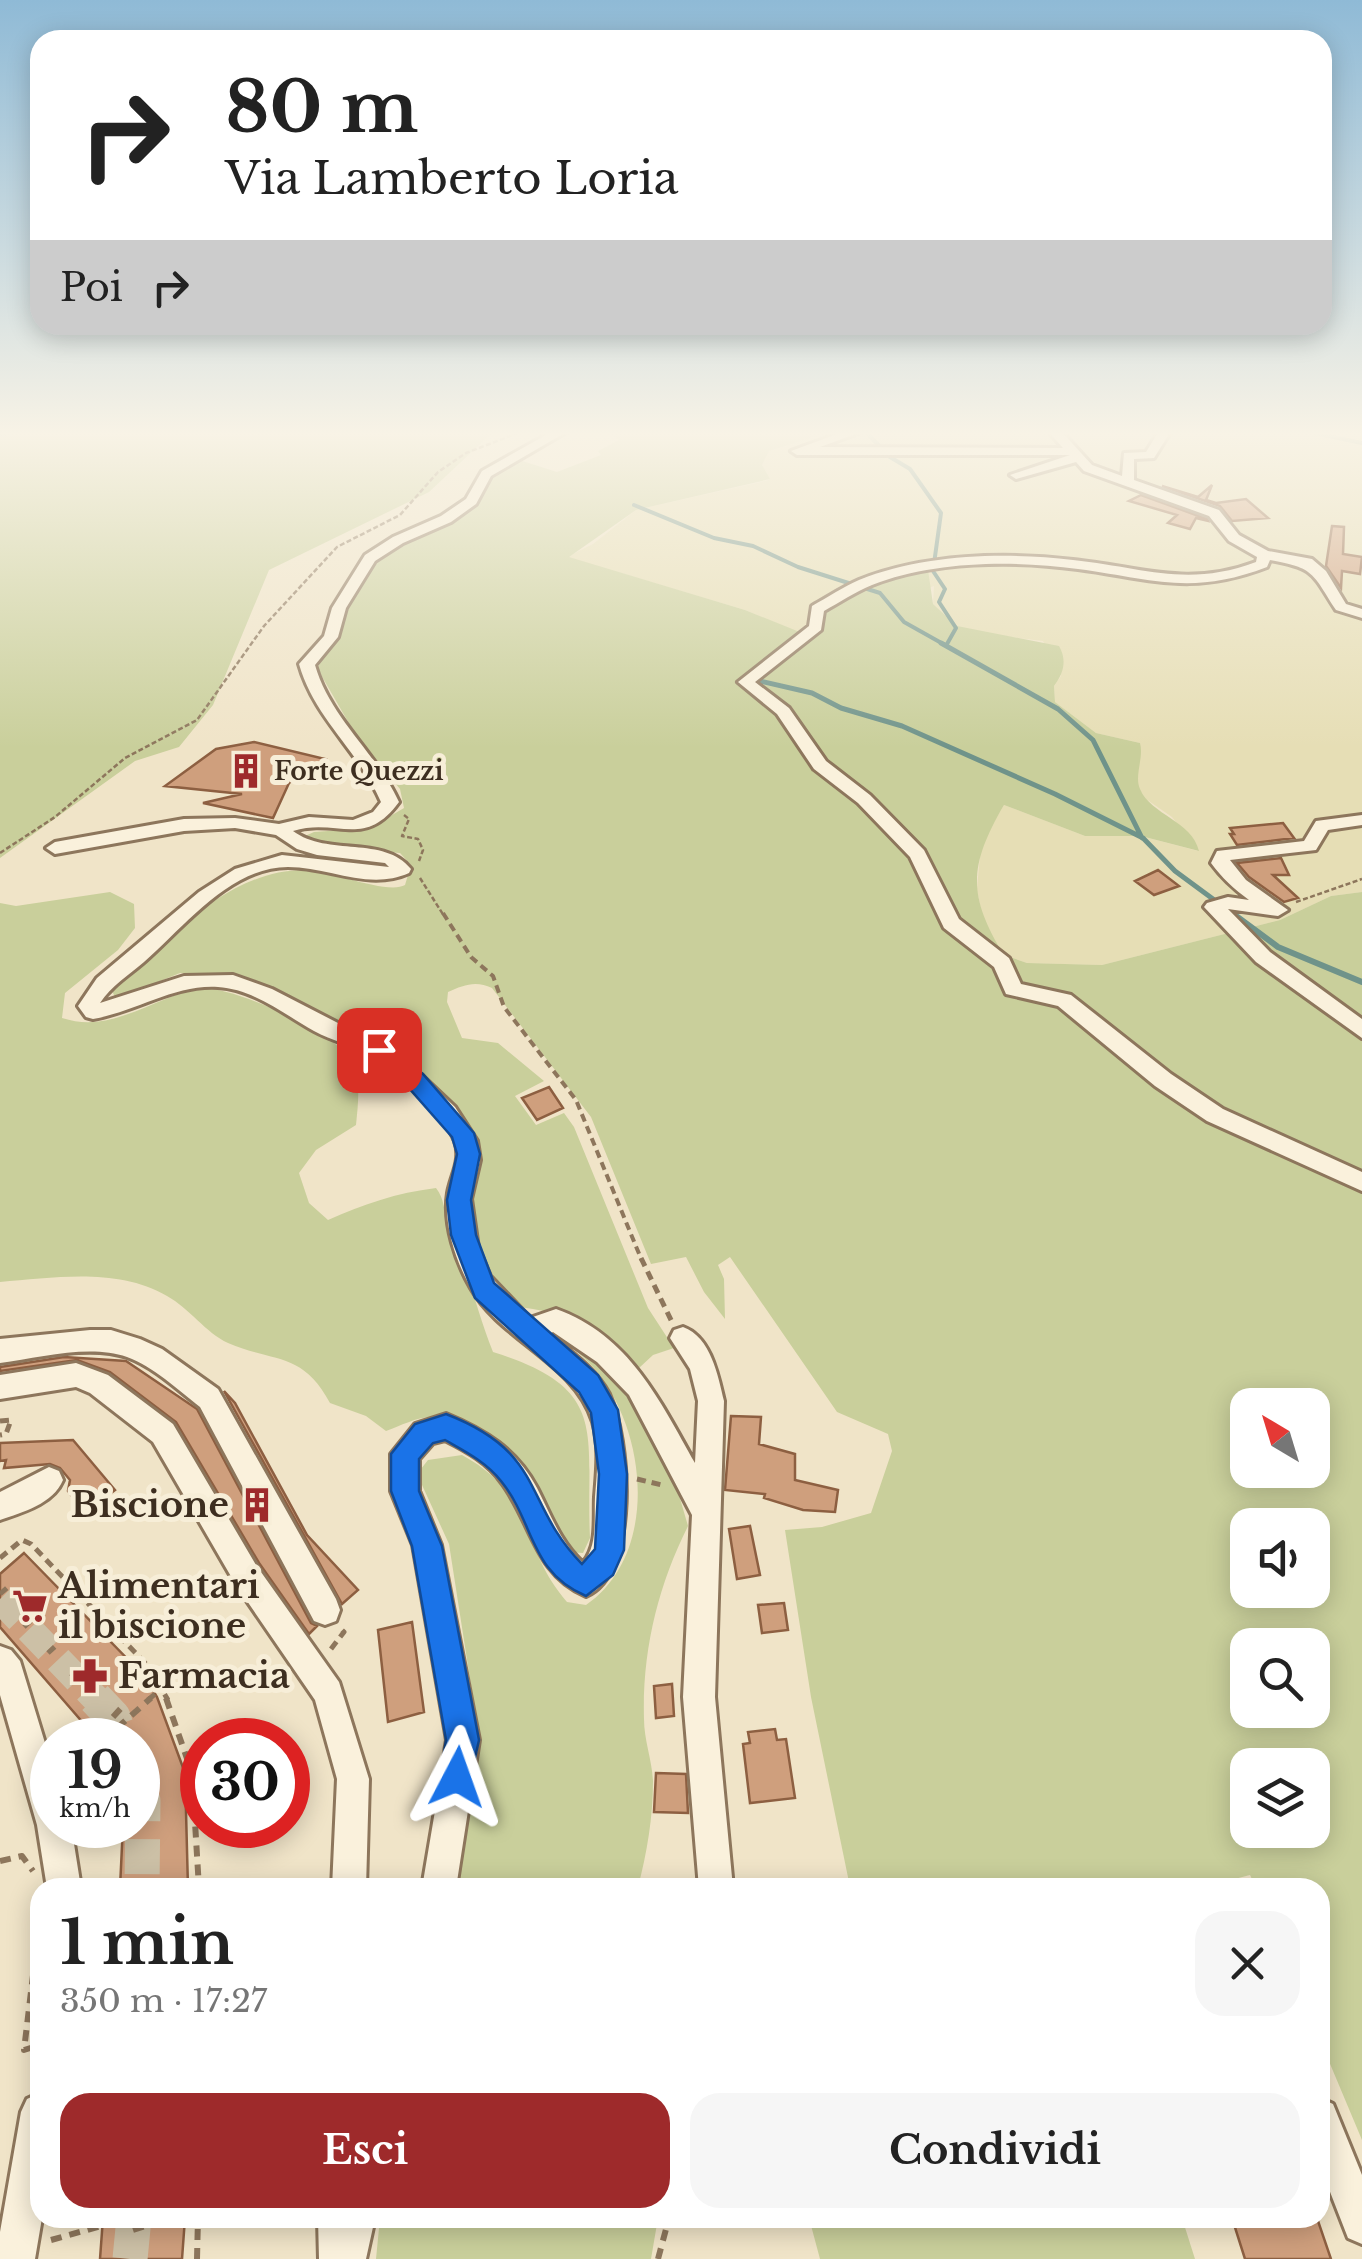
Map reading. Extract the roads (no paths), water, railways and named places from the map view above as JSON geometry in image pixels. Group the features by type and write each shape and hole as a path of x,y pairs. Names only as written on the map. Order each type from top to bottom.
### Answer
{"street":[{"path":"281,830 302,823 360,826 385,812 390,802 354,744 327,713 307,664 331,637 340,608 370,558 406,536"},
{"path":"1233,536 1264,555 1306,562 1321,574 1340,607 1362,614"},
{"path":"1264,555 1262,564 1245,572 1200,583 1046,562 929,566 876,578 817,609 816,626 798,646 759,666 746,682 783,711 820,764 864,799 918,854 951,923 1002,963 1005,980 1013,989 1064,1000 1163,1080 1215,1115 1362,1182"},
{"path":"1362,820 1322,825 1310,846 1290,852 1222,856 1220,863 1239,884 1274,911 1222,904 1231,928 1263,958 1362,1030"},
{"path":"56,848 184,825 235,824 281,830 306,846 357,857 390,858 402,869 386,876 290,861 259,867 192,906 106,982 88,1006 93,1012 105,1010 156,989 201,980 235,982 340,1035 379,1050 415,1080 463,1133 469,1154 459,1200 464,1235 484,1290 588,1384 604,1410 613,1474 610,1550 603,1565 586,1581 570,1574 552,1551 513,1474 492,1452 446,1427 425,1433 405,1454 405,1491 427,1546 462,1740 441,1878"},
{"path":"529,1330 556,1320 622,1368 652,1407 702,1506 699,1697 715,1878"},
{"path":"0,1351 88,1338 122,1341 149,1353 192,1384 209,1398 325,1610"},
{"path":"683,1338 702,1366 711,1401 710,1501 702,1506"},
{"path":"0,1388 76,1376 99,1384 163,1434 246,1575 328,1693 353,1779 349,1878"},
{"path":"0,1506 24,1498 50,1480"},
{"path":"0,1661 9,1672 30,1744"},
{"path":"57,1848 62,1878"},
{"path":"1330,2142 1362,2224"},
{"path":"16,2254 30,2171"},
{"path":"338,2228 338,2259"},
{"path":"346,2259 354,2228"}],"waterway":[{"path":"710,536 753,546 798,567 880,593 904,622 945,645"},
{"path":"938,536 933,571 945,589 939,602 956,628 947,644"},
{"path":"941,643 1058,709 1093,740 1142,837"},
{"path":"760,681 812,693 841,708 902,726 1142,837"},
{"path":"1142,837 1175,871 1236,916"},
{"path":"1232,913 1278,947 1362,982"}],"tunnel":[{"path":"0,1599 97,1700"},
{"path":"95,1698 113,1718"},
{"path":"142,1848 142,1878"},
{"path":"130,2259 133,2228"}],"place":[{"name":"Forte Quezzi","path":"246,771"},
{"name":"Biscione","path":"257,1505"},
{"name":"Alimentari il biscione","path":"30,1606"},
{"name":"Farmacia","path":"90,1676"}]}
